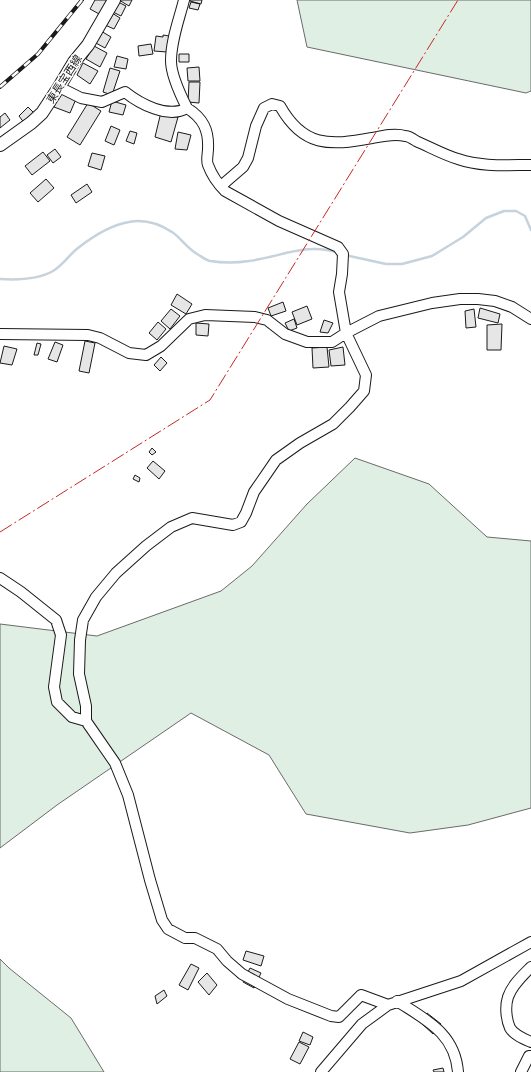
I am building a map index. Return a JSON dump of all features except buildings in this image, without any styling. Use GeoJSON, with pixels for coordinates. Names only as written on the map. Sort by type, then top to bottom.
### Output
{"type":"FeatureCollection","features":[{"type":"Feature","properties":{"kind":"main road","name":"東長宝西線"},"geometry":{"type":"LineString","coordinates":[[0,145],[31,124],[42,113],[74,62],[88,45],[114,0]]}},
{"type":"Feature","properties":{"kind":"street"},"geometry":{"type":"LineString","coordinates":[[184,0],[176,26],[171,62],[179,92],[187,108],[203,122],[208,141],[207,164],[221,186],[230,194],[279,221],[338,247],[342,251],[343,270],[339,292],[346,333],[366,375],[364,391],[332,424],[300,443],[276,460],[254,492],[241,522],[233,525],[192,518],[171,527],[146,546],[116,573],[96,597],[83,620],[80,640],[79,674],[86,706],[86,721],[116,763],[128,795],[162,920],[168,929],[185,938],[195,938],[217,949],[228,962],[242,974],[288,999],[331,1016],[339,1017],[361,995],[392,1003],[436,1026],[450,1043],[458,1064],[458,1072]]}},
{"type":"Feature","properties":{"kind":"street"},"geometry":{"type":"LineString","coordinates":[[59,87],[80,98],[102,102],[125,92],[138,102],[156,109],[180,112],[187,108]]}},
{"type":"Feature","properties":{"kind":"street"},"geometry":{"type":"LineString","coordinates":[[221,186],[242,167],[248,158],[256,126],[264,108],[272,104],[280,106],[296,129],[307,136],[328,143],[347,143],[384,136],[405,136],[457,159],[478,164],[531,165]]}},
{"type":"Feature","properties":{"kind":"street"},"geometry":{"type":"LineString","coordinates":[[0,334],[88,335],[100,338],[129,353],[146,355],[161,346],[189,319],[204,316],[255,317],[267,320],[285,334],[307,342],[332,342],[379,316],[432,303],[460,299],[495,301],[512,307],[531,319]]}},
{"type":"Feature","properties":{"kind":"street"},"geometry":{"type":"LineString","coordinates":[[0,578],[21,592],[56,620],[61,635],[54,686],[57,702],[72,717],[86,721]]}},
{"type":"Feature","properties":{"kind":"street"},"geometry":{"type":"LineString","coordinates":[[321,1072],[362,1024],[392,1003],[461,981],[531,942]]}},
{"type":"Feature","properties":{"kind":"street"},"geometry":{"type":"LineString","coordinates":[[531,967],[519,980],[508,996],[506,1013],[510,1029],[522,1038],[531,1042]]}},
{"type":"Feature","properties":{"kind":"street"},"geometry":{"type":"LineString","coordinates":[[521,1072],[529,1056],[531,1056]]}},
{"type":"Feature","properties":{"kind":"green space"},"geometry":{"type":"Polygon","coordinates":[[[297,0],[531,0],[531,91],[526,93],[307,47],[297,0]]]}},
{"type":"Feature","properties":{"kind":"green space"},"geometry":{"type":"Polygon","coordinates":[[[355,458],[429,484],[487,537],[531,541],[531,808],[468,825],[410,833],[306,814],[269,755],[191,713],[57,805],[0,848],[0,624],[97,636],[221,591],[252,566],[307,504],[355,458]]]}},
{"type":"Feature","properties":{"kind":"green space"},"geometry":{"type":"Polygon","coordinates":[[[0,959],[71,1018],[104,1072],[0,1072],[0,959]]]}},
{"type":"Feature","properties":{"kind":"waterway"},"geometry":{"type":"LineString","coordinates":[[345,255],[386,264],[402,264],[432,256],[463,237],[486,218],[504,211],[516,211],[525,216],[531,230]]}},
{"type":"Feature","properties":{"kind":"waterway"},"geometry":{"type":"LineString","coordinates":[[0,279],[27,278],[47,274],[57,269],[78,248],[96,236],[115,226],[135,221],[151,222],[167,229],[175,234],[193,251],[210,261],[244,262],[294,251],[316,249],[339,253]]}},
{"type":"Feature","properties":{"kind":"railway"},"geometry":{"type":"LineString","coordinates":[[0,87],[38,54],[82,0]]}},
{"type":"Feature","properties":{"kind":"power"},"geometry":{"type":"LineString","coordinates":[[0,532],[210,400],[458,0]]}}]}
